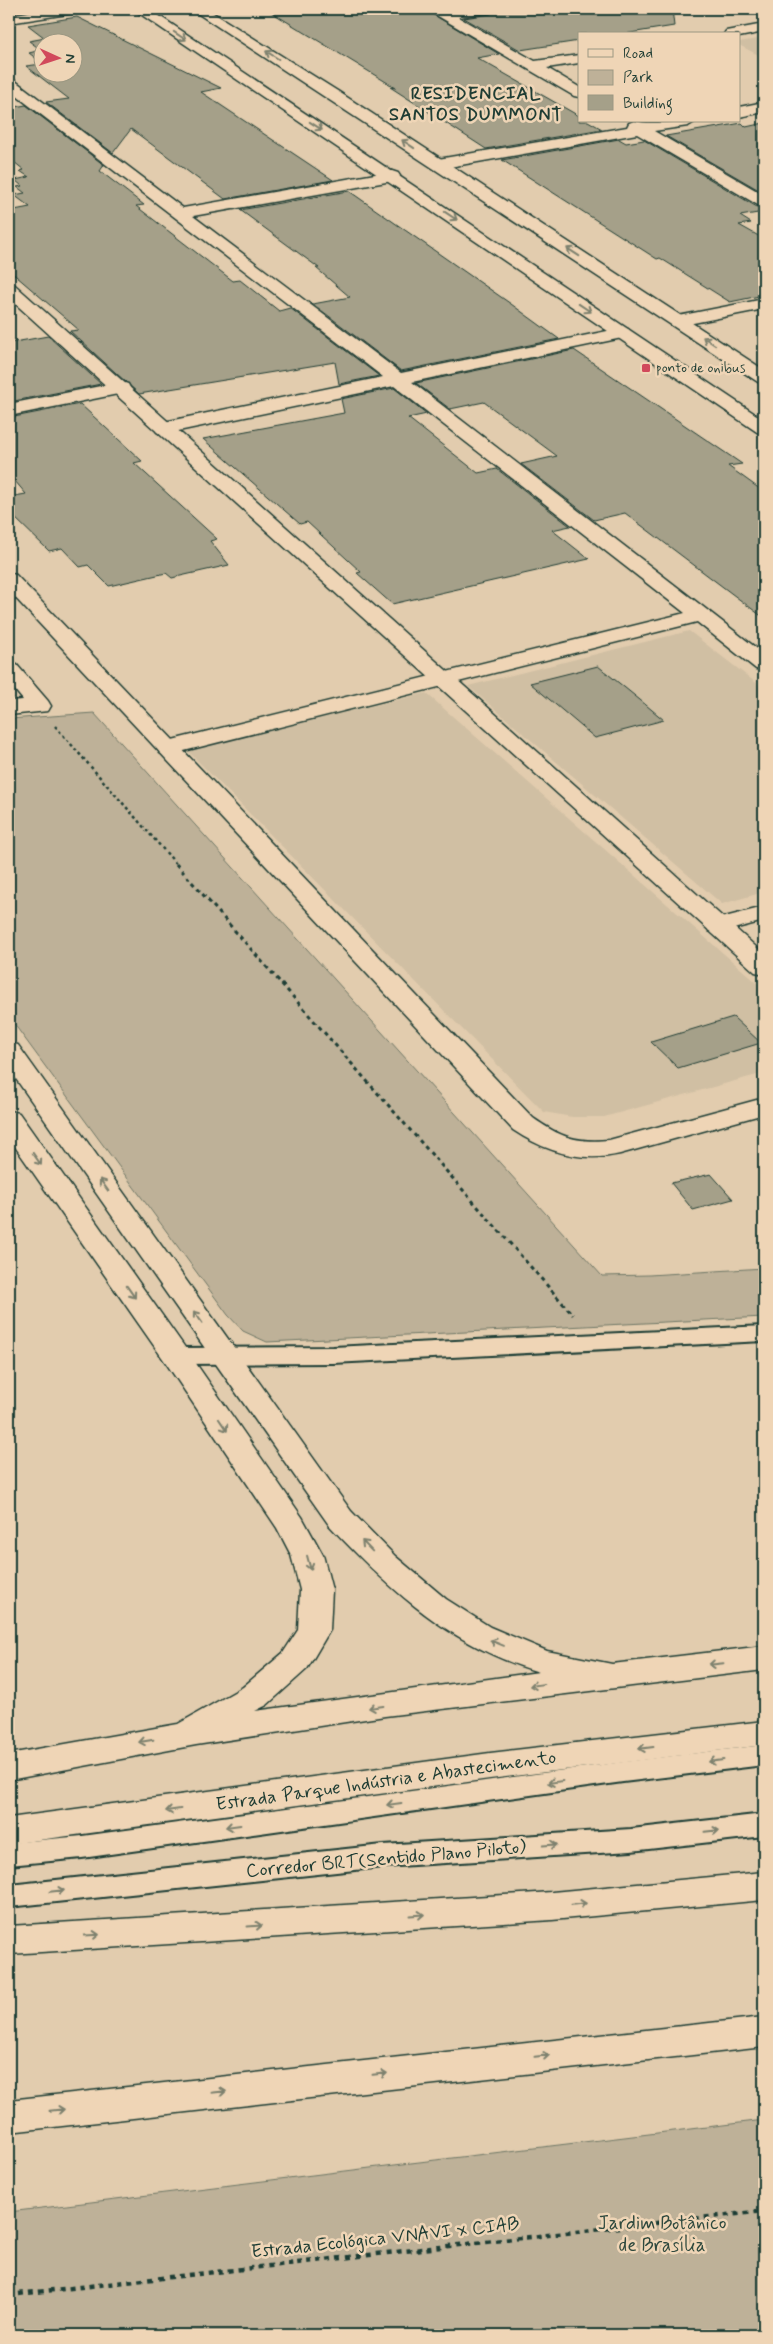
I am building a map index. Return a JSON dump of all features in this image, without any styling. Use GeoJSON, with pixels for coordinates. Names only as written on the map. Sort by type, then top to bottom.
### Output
{"type":"FeatureCollection","features":[{"type":"Feature","properties":{"kind":"main road"},"geometry":{"type":"LineString","coordinates":[[9,19],[74,9]]}},
{"type":"Feature","properties":{"kind":"main road"},"geometry":{"type":"LineString","coordinates":[[140,9],[392,176],[764,428]]}},
{"type":"Feature","properties":{"kind":"main road"},"geometry":{"type":"LineString","coordinates":[[198,9],[334,95],[764,378]]}},
{"type":"Feature","properties":{"kind":"main road"},"geometry":{"type":"LineString","coordinates":[[439,12],[486,9]]}},
{"type":"Feature","properties":{"kind":"main road"},"geometry":{"type":"LineString","coordinates":[[439,12],[578,92]]}},
{"type":"Feature","properties":{"kind":"main road"},"geometry":{"type":"LineString","coordinates":[[740,32],[764,28]]}},
{"type":"Feature","properties":{"kind":"main road"},"geometry":{"type":"LineString","coordinates":[[533,66],[578,59]]}},
{"type":"Feature","properties":{"kind":"main road"},"geometry":{"type":"LineString","coordinates":[[9,83],[764,664]]}},
{"type":"Feature","properties":{"kind":"main road"},"geometry":{"type":"LineString","coordinates":[[309,95],[334,95]]}},
{"type":"Feature","properties":{"kind":"main road"},"geometry":{"type":"LineString","coordinates":[[275,100],[293,96]]}},
{"type":"Feature","properties":{"kind":"main road"},"geometry":{"type":"LineString","coordinates":[[740,112],[764,108]]}},
{"type":"Feature","properties":{"kind":"main road"},"geometry":{"type":"LineString","coordinates":[[629,122],[764,202]]}},
{"type":"Feature","properties":{"kind":"main road"},"geometry":{"type":"LineString","coordinates":[[438,164],[683,122]]}},
{"type":"Feature","properties":{"kind":"main road"},"geometry":{"type":"LineString","coordinates":[[180,213],[392,176]]}},
{"type":"Feature","properties":{"kind":"main road"},"geometry":{"type":"LineString","coordinates":[[9,289],[764,967]]}},
{"type":"Feature","properties":{"kind":"main road"},"geometry":{"type":"LineString","coordinates":[[678,321],[764,304]]}},
{"type":"Feature","properties":{"kind":"main road"},"geometry":{"type":"LineString","coordinates":[[164,428],[622,333]]}},
{"type":"Feature","properties":{"kind":"main road"},"geometry":{"type":"LineString","coordinates":[[9,410],[121,388]]}},
{"type":"Feature","properties":{"kind":"main road"},"geometry":{"type":"LineString","coordinates":[[9,579],[523,1124],[545,1140],[567,1149],[585,1151],[610,1148],[764,1106]]}},
{"type":"Feature","properties":{"kind":"main road"},"geometry":{"type":"LineString","coordinates":[[168,748],[701,615]]}},
{"type":"Feature","properties":{"kind":"main road"},"geometry":{"type":"LineString","coordinates":[[9,670],[40,706]]}},
{"type":"Feature","properties":{"kind":"main road"},"geometry":{"type":"LineString","coordinates":[[9,708],[40,706]]}},
{"type":"Feature","properties":{"kind":"main road"},"geometry":{"type":"LineString","coordinates":[[718,926],[764,914]]}},
{"type":"Feature","properties":{"kind":"main road"},"geometry":{"type":"LineString","coordinates":[[9,1051],[340,1518],[384,1564],[434,1607],[478,1635],[541,1661],[610,1675]]}},
{"type":"Feature","properties":{"kind":"main road"},"geometry":{"type":"LineString","coordinates":[[9,1119],[176,1356],[291,1525],[307,1555],[316,1590],[314,1630],[295,1661],[255,1696],[189,1734]]}},
{"type":"Feature","properties":{"kind":"main road"},"geometry":{"type":"LineString","coordinates":[[9,1767],[189,1734],[610,1675],[764,1658]]}},
{"type":"Feature","properties":{"kind":"main road","name":"Estrada Parque Indústria e Abastecimento"},"geometry":{"type":"LineString","coordinates":[[9,1831],[490,1766],[764,1733]]}},
{"type":"Feature","properties":{"kind":"main road"},"geometry":{"type":"LineString","coordinates":[[9,1940],[552,1906],[764,1886]]}},
{"type":"Feature","properties":{"kind":"main road"},"geometry":{"type":"LineString","coordinates":[[9,2116],[764,2032]]}},
{"type":"Feature","properties":{"kind":"lane"},"geometry":{"type":"LineString","coordinates":[[176,1356],[333,1355],[764,1333]]}},
{"type":"Feature","properties":{"kind":"lane"},"geometry":{"type":"LineString","coordinates":[[9,1854],[82,1847],[623,1772],[764,1755]]}},
{"type":"Feature","properties":{"kind":"lane","name":"Corredor BRT(Sentido Plano Piloto)"},"geometry":{"type":"LineString","coordinates":[[9,1896],[383,1856],[631,1840],[764,1825]]}},
{"type":"Feature","properties":{"kind":"path"},"geometry":{"type":"LineString","coordinates":[[40,706],[53,724],[596,1342]]}},
{"type":"Feature","properties":{"kind":"path","name":"Estrada Ecológica VNAVI x CIAB"},"geometry":{"type":"LineString","coordinates":[[9,2295],[764,2211]]}},
{"type":"Feature","properties":{"kind":"shaded area"},"geometry":{"type":"Polygon","coordinates":[[[764,38],[764,58],[740,46],[740,42],[764,38]]]}},
{"type":"Feature","properties":{"kind":"shaded area"},"geometry":{"type":"Polygon","coordinates":[[[689,631],[764,689],[764,892],[722,904],[468,686],[689,631]]]}},
{"type":"Feature","properties":{"kind":"shaded area"},"geometry":{"type":"Polygon","coordinates":[[[426,693],[764,989],[764,1073],[604,1117],[572,1117],[544,1112],[187,750],[426,693]]]}},
{"type":"Feature","properties":{"kind":"green space"},"geometry":{"type":"Polygon","coordinates":[[[94,713],[602,1276],[764,1268],[764,1317],[267,1342],[243,1331],[228,1315],[9,1017],[9,719],[94,713]]]}},
{"type":"Feature","properties":{"kind":"green space","name":"Jardim Botânico de Brasília"},"geometry":{"type":"Polygon","coordinates":[[[764,2120],[764,2335],[9,2335],[9,2212],[764,2120]]]}},
{"type":"Feature","properties":{"kind":"building"},"geometry":{"type":"Polygon","coordinates":[[[266,9],[424,9],[499,54],[477,58],[578,115],[578,122],[590,122],[602,129],[486,149],[390,87],[396,88],[266,9]]]}},
{"type":"Feature","properties":{"kind":"building"},"geometry":{"type":"Polygon","coordinates":[[[495,9],[672,9],[674,26],[636,32],[578,32],[578,41],[520,50],[464,18],[491,14],[495,9]]]}},
{"type":"Feature","properties":{"kind":"building"},"geometry":{"type":"Polygon","coordinates":[[[77,17],[221,88],[201,92],[333,180],[225,199],[131,129],[113,153],[46,102],[69,99],[47,82],[82,82],[82,32],[37,32],[28,25],[77,17]]]}},
{"type":"Feature","properties":{"kind":"building"},"geometry":{"type":"Polygon","coordinates":[[[32,65],[32,71],[26,66],[32,65]]]}},
{"type":"Feature","properties":{"kind":"building"},"geometry":{"type":"Polygon","coordinates":[[[26,105],[104,165],[100,171],[144,205],[136,206],[233,281],[240,280],[279,311],[290,308],[379,376],[339,384],[335,362],[139,394],[70,331],[79,330],[9,270],[9,211],[30,207],[14,195],[25,193],[17,187],[22,186],[15,180],[29,177],[20,171],[24,170],[9,158],[9,108],[26,105]]]}},
{"type":"Feature","properties":{"kind":"building"},"geometry":{"type":"Polygon","coordinates":[[[742,123],[746,127],[764,123],[764,193],[666,136],[742,123]]]}},
{"type":"Feature","properties":{"kind":"building"},"geometry":{"type":"Polygon","coordinates":[[[619,139],[626,143],[644,140],[757,207],[764,209],[764,212],[740,216],[751,223],[739,225],[764,239],[764,295],[730,302],[660,258],[657,259],[502,160],[619,139]]]}},
{"type":"Feature","properties":{"kind":"building"},"geometry":{"type":"Polygon","coordinates":[[[349,191],[559,339],[401,371],[313,304],[350,297],[316,268],[319,268],[240,210],[349,191]]]}},
{"type":"Feature","properties":{"kind":"building"},"geometry":{"type":"Polygon","coordinates":[[[48,336],[101,384],[9,402],[9,343],[48,336]]]}},
{"type":"Feature","properties":{"kind":"building"},"geometry":{"type":"Polygon","coordinates":[[[574,350],[742,464],[728,466],[764,492],[764,618],[625,513],[594,520],[521,464],[557,456],[484,402],[450,409],[416,383],[574,350]]]}},
{"type":"Feature","properties":{"kind":"building"},"geometry":{"type":"Polygon","coordinates":[[[394,388],[427,414],[408,418],[478,473],[497,469],[570,526],[552,530],[589,559],[392,604],[357,573],[361,572],[307,522],[300,524],[203,439],[344,413],[341,399],[394,388]]]}},
{"type":"Feature","properties":{"kind":"building"},"geometry":{"type":"Polygon","coordinates":[[[80,404],[142,461],[134,463],[217,539],[210,541],[229,565],[172,578],[166,573],[109,586],[88,565],[80,567],[62,548],[49,551],[9,512],[9,497],[26,494],[9,474],[9,418],[80,404]]]}},
{"type":"Feature","properties":{"kind":"building"},"geometry":{"type":"Polygon","coordinates":[[[598,666],[664,720],[595,738],[530,683],[598,666]]]}},
{"type":"Feature","properties":{"kind":"building"},"geometry":{"type":"Polygon","coordinates":[[[733,1017],[761,1043],[678,1068],[651,1042],[733,1017]]]}},
{"type":"Feature","properties":{"kind":"building"},"geometry":{"type":"Polygon","coordinates":[[[711,1174],[733,1199],[693,1210],[671,1183],[711,1174]]]}},
{"type":"Feature","properties":{"kind":"place","name":"ponto de onibus"},"geometry":{"type":"Point","coordinates":[646,368]}},
{"type":"Feature","properties":{"kind":"district","name":"RESIDENCIAL SANTOS DUMMONT"},"geometry":{"type":"Point","coordinates":[476,104]}}]}
